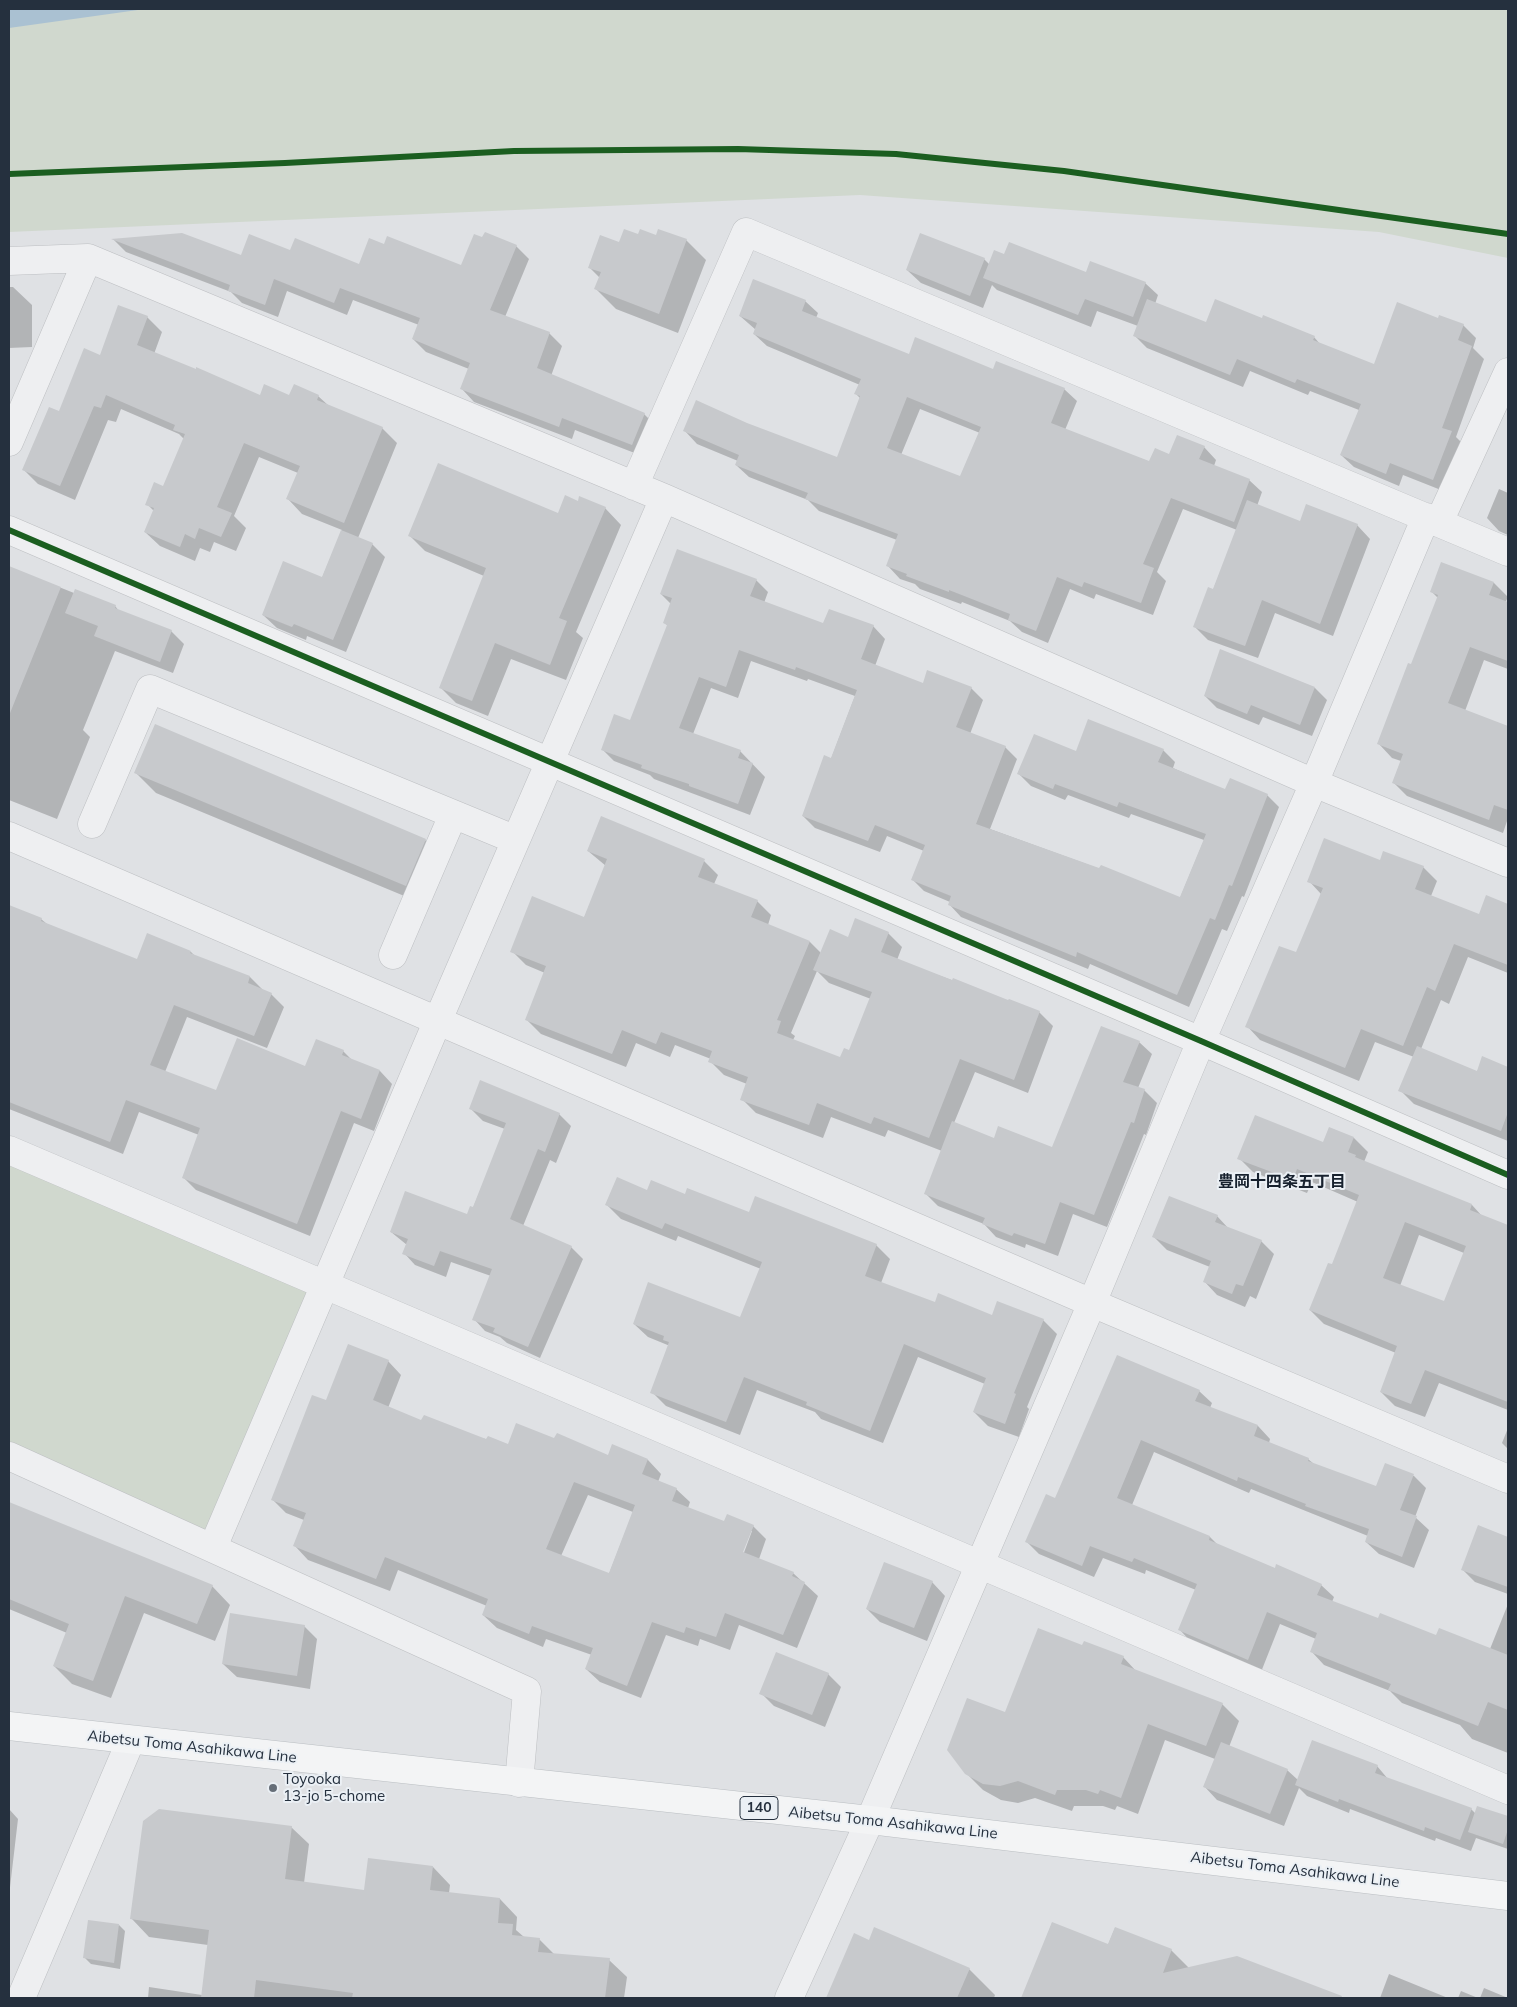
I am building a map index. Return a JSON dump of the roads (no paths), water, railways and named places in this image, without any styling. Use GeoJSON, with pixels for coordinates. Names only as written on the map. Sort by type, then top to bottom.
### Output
{"type":"FeatureCollection","features":[{"type":"Feature","properties":{"kind":"main road","name":"Aibetsu Toma Asahikawa Line"},"geometry":{"type":"LineString","coordinates":[[9,1726],[870,1820],[1508,1896]]}},
{"type":"Feature","properties":{"kind":"street"},"geometry":{"type":"LineString","coordinates":[[634,486],[746,232],[1508,552]]}},
{"type":"Feature","properties":{"kind":"street"},"geometry":{"type":"LineString","coordinates":[[9,261],[88,258],[664,498],[1314,783],[1508,863]]}},
{"type":"Feature","properties":{"kind":"street"},"geometry":{"type":"LineString","coordinates":[[9,442],[88,258]]}},
{"type":"Feature","properties":{"kind":"street"},"geometry":{"type":"LineString","coordinates":[[789,1998],[870,1820],[1092,1302],[1200,1041],[1314,783],[1433,519],[1508,372]]}},
{"type":"Feature","properties":{"kind":"street"},"geometry":{"type":"LineString","coordinates":[[213,1547],[664,498]]}},
{"type":"Feature","properties":{"kind":"street"},"geometry":{"type":"LineString","coordinates":[[9,530],[1508,1175]]}},
{"type":"Feature","properties":{"kind":"street"},"geometry":{"type":"LineString","coordinates":[[92,824],[150,689],[516,840]]}},
{"type":"Feature","properties":{"kind":"street"},"geometry":{"type":"LineString","coordinates":[[393,955],[452,815]]}},
{"type":"Feature","properties":{"kind":"street"},"geometry":{"type":"LineString","coordinates":[[9,836],[1508,1479]]}},
{"type":"Feature","properties":{"kind":"street"},"geometry":{"type":"LineString","coordinates":[[9,1150],[1508,1790]]}},
{"type":"Feature","properties":{"kind":"street"},"geometry":{"type":"LineString","coordinates":[[9,1456],[527,1691],[519,1783]]}},
{"type":"Feature","properties":{"kind":"street"},"geometry":{"type":"LineString","coordinates":[[21,1998],[131,1740]]}},
{"type":"Feature","properties":{"kind":"water"},"geometry":{"type":"Polygon","coordinates":[[[9,9],[145,9],[9,28],[9,9]]]}},
{"type":"Feature","properties":{"kind":"place","name":"Toyooka 13-jo 5-chome"},"geometry":{"type":"Point","coordinates":[273,1788]}},
{"type":"Feature","properties":{"kind":"district","name":"豊岡十四条五丁目"},"geometry":{"type":"Point","coordinates":[1282,1182]}}]}
